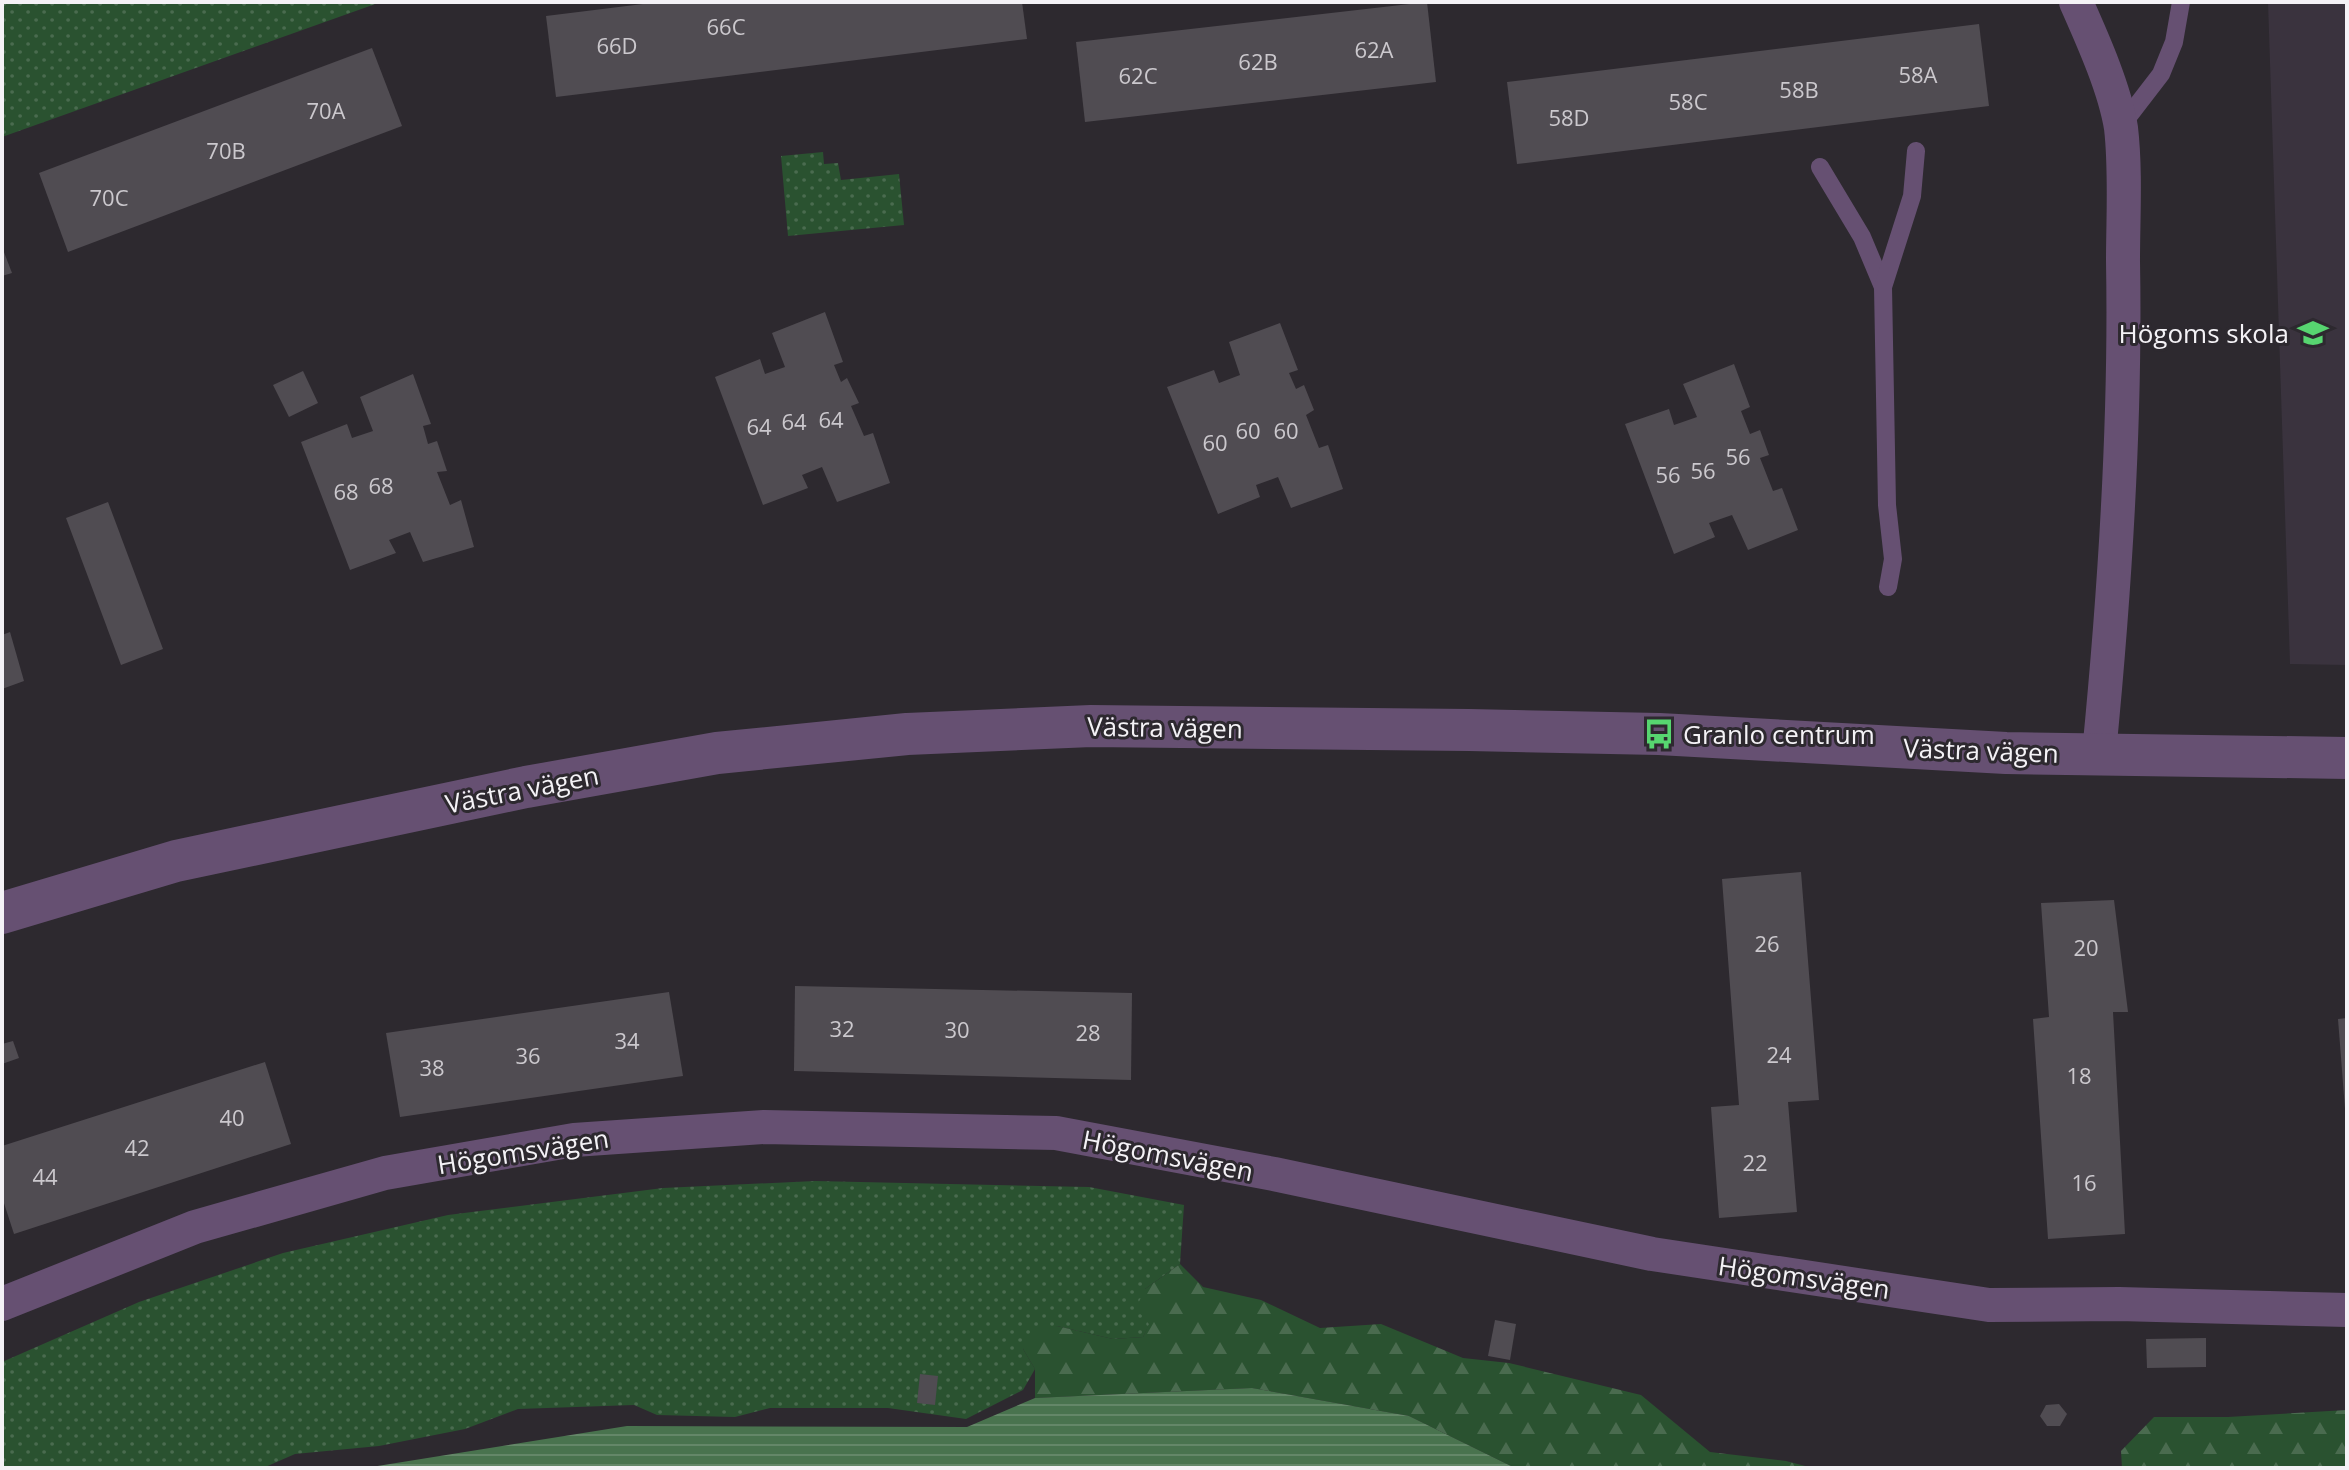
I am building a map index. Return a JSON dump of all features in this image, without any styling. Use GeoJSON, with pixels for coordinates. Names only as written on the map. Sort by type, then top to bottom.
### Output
{"type":"FeatureCollection","features":[{"type":"Feature","properties":{"kind":"street"},"geometry":{"type":"LineString","coordinates":[[2076,2],[2097,51],[2121,126],[2124,310],[2120,434],[2099,753]]}},
{"type":"Feature","properties":{"kind":"street","name":"Västra vägen"},"geometry":{"type":"LineString","coordinates":[[2,913],[176,861],[526,787],[717,753],[907,734],[1091,726],[1469,730],[1659,734],[2006,753],[2347,758]]}},
{"type":"Feature","properties":{"kind":"street","name":"Högomsvägen"},"geometry":{"type":"LineString","coordinates":[[2,1304],[195,1227],[385,1173],[574,1140],[764,1127],[1056,1133],[1274,1174],[1652,1254],[1989,1305],[2119,1304],[2347,1310]]}},
{"type":"Feature","properties":{"kind":"lane"},"geometry":{"type":"LineString","coordinates":[[2121,126],[2161,74],[2174,42],[2181,2]]}},
{"type":"Feature","properties":{"kind":"lane"},"geometry":{"type":"LineString","coordinates":[[1888,587],[1893,559],[1887,505],[1883,287],[1912,196],[1916,151]]}},
{"type":"Feature","properties":{"kind":"lane"},"geometry":{"type":"LineString","coordinates":[[1820,167],[1862,237],[1883,287]]}},
{"type":"Feature","properties":{"kind":"shaded area","name":"Högoms skola"},"geometry":{"type":"Polygon","coordinates":[[[2268,2],[2347,2],[2347,665],[2290,664],[2268,2]]]}},
{"type":"Feature","properties":{"kind":"shaded area"},"geometry":{"type":"Polygon","coordinates":[[[1252,1388],[1409,1416],[1515,1468],[365,1468],[627,1426],[967,1427],[1035,1398],[1252,1388]]]}},
{"type":"Feature","properties":{"kind":"green space"},"geometry":{"type":"Polygon","coordinates":[[[2,2],[381,2],[2,137],[2,2]]]}},
{"type":"Feature","properties":{"kind":"green space"},"geometry":{"type":"Polygon","coordinates":[[[823,152],[824,164],[838,163],[841,180],[899,174],[904,225],[788,236],[781,156],[823,152]]]}},
{"type":"Feature","properties":{"kind":"green space"},"geometry":{"type":"Polygon","coordinates":[[[815,1181],[1089,1187],[1184,1205],[1180,1264],[1145,1289],[1149,1325],[1143,1337],[1113,1339],[1057,1326],[1023,1349],[1035,1369],[1023,1390],[966,1419],[888,1408],[770,1408],[735,1417],[657,1415],[634,1405],[518,1409],[465,1429],[379,1446],[295,1454],[263,1468],[2,1468],[2,1362],[139,1302],[283,1253],[448,1215],[663,1188],[815,1181]]]}},
{"type":"Feature","properties":{"kind":"green space"},"geometry":{"type":"Polygon","coordinates":[[[1180,1264],[1203,1287],[1261,1300],[1320,1328],[1381,1324],[1463,1358],[1509,1363],[1641,1395],[1710,1452],[1786,1461],[1813,1468],[1515,1468],[1409,1416],[1252,1388],[1035,1398],[1035,1369],[1023,1349],[1031,1331],[1057,1326],[1113,1339],[1143,1337],[1149,1324],[1136,1308],[1145,1289],[1180,1264]]]}},
{"type":"Feature","properties":{"kind":"green space"},"geometry":{"type":"Polygon","coordinates":[[[2347,1410],[2347,1468],[2122,1468],[2121,1451],[2154,1417],[2228,1417],[2347,1410]]]}},
{"type":"Feature","properties":{"kind":"building"},"geometry":{"type":"Polygon","coordinates":[[[659,2],[1022,2],[1027,39],[556,97],[546,16],[659,2]]]}},
{"type":"Feature","properties":{"kind":"building"},"geometry":{"type":"Polygon","coordinates":[[[1427,2],[1436,82],[1085,122],[1076,42],[1427,2]]]}},
{"type":"Feature","properties":{"kind":"building"},"geometry":{"type":"Polygon","coordinates":[[[1979,24],[1989,106],[1517,164],[1507,82],[1979,24]]]}},
{"type":"Feature","properties":{"kind":"building"},"geometry":{"type":"Polygon","coordinates":[[[372,48],[402,126],[68,252],[39,173],[372,48]]]}},
{"type":"Feature","properties":{"kind":"building"},"geometry":{"type":"Polygon","coordinates":[[[2,247],[12,273],[2,276],[2,247]]]}},
{"type":"Feature","properties":{"kind":"building"},"geometry":{"type":"Polygon","coordinates":[[[825,312],[843,362],[834,365],[841,382],[847,378],[859,403],[851,406],[864,436],[873,433],[890,483],[837,502],[822,467],[802,475],[808,488],[763,505],[715,377],[760,359],[765,374],[785,367],[772,333],[825,312]]]}},
{"type":"Feature","properties":{"kind":"building"},"geometry":{"type":"Polygon","coordinates":[[[1280,323],[1298,370],[1289,373],[1296,389],[1304,385],[1314,410],[1306,415],[1319,448],[1328,445],[1343,489],[1291,508],[1278,477],[1256,485],[1260,497],[1218,514],[1167,387],[1214,370],[1219,383],[1240,375],[1229,342],[1280,323]]]}},
{"type":"Feature","properties":{"kind":"building"},"geometry":{"type":"Polygon","coordinates":[[[1734,364],[1750,407],[1741,411],[1750,434],[1760,430],[1769,455],[1760,458],[1773,491],[1782,488],[1798,530],[1748,550],[1732,515],[1709,523],[1715,537],[1674,554],[1625,424],[1669,409],[1674,425],[1697,417],[1683,384],[1734,364]]]}},
{"type":"Feature","properties":{"kind":"building"},"geometry":{"type":"Polygon","coordinates":[[[303,371],[318,403],[289,417],[273,385],[303,371]]]}},
{"type":"Feature","properties":{"kind":"building"},"geometry":{"type":"Polygon","coordinates":[[[413,374],[431,424],[423,426],[428,444],[437,441],[447,471],[437,472],[450,505],[461,500],[474,547],[423,562],[410,532],[389,540],[396,553],[350,570],[301,442],[347,424],[352,438],[373,431],[360,397],[413,374]]]}},
{"type":"Feature","properties":{"kind":"building"},"geometry":{"type":"Polygon","coordinates":[[[108,502],[163,649],[121,665],[66,518],[108,502]]]}},
{"type":"Feature","properties":{"kind":"building"},"geometry":{"type":"Polygon","coordinates":[[[10,632],[24,681],[2,689],[2,635],[10,632]]]}},
{"type":"Feature","properties":{"kind":"building"},"geometry":{"type":"Polygon","coordinates":[[[1801,872],[1819,1100],[1788,1102],[1797,1212],[1719,1218],[1711,1107],[1739,1105],[1722,879],[1801,872]]]}},
{"type":"Feature","properties":{"kind":"building"},"geometry":{"type":"Polygon","coordinates":[[[2114,900],[2128,1012],[2113,1012],[2125,1234],[2048,1239],[2033,1019],[2049,1017],[2041,903],[2114,900]]]}},
{"type":"Feature","properties":{"kind":"building"},"geometry":{"type":"Polygon","coordinates":[[[795,986],[1132,993],[1131,1080],[794,1071],[795,986]]]}},
{"type":"Feature","properties":{"kind":"building"},"geometry":{"type":"Polygon","coordinates":[[[669,992],[683,1076],[400,1117],[386,1033],[669,992]]]}},
{"type":"Feature","properties":{"kind":"building"},"geometry":{"type":"Polygon","coordinates":[[[2347,1018],[2347,1109],[2345,1109],[2338,1019],[2347,1018]]]}},
{"type":"Feature","properties":{"kind":"building"},"geometry":{"type":"Polygon","coordinates":[[[13,1041],[19,1058],[2,1064],[2,1044],[13,1041]]]}},
{"type":"Feature","properties":{"kind":"building"},"geometry":{"type":"Polygon","coordinates":[[[265,1062],[291,1144],[14,1234],[2,1197],[2,1146],[265,1062]]]}},
{"type":"Feature","properties":{"kind":"building"},"geometry":{"type":"Polygon","coordinates":[[[1495,1320],[1516,1324],[1510,1360],[1488,1356],[1495,1320]]]}},
{"type":"Feature","properties":{"kind":"building"},"geometry":{"type":"Polygon","coordinates":[[[2206,1338],[2206,1367],[2147,1368],[2146,1339],[2206,1338]]]}},
{"type":"Feature","properties":{"kind":"building"},"geometry":{"type":"Polygon","coordinates":[[[920,1374],[938,1376],[935,1405],[917,1403],[920,1374]]]}},
{"type":"Feature","properties":{"kind":"building"},"geometry":{"type":"Polygon","coordinates":[[[2059,1404],[2067,1414],[2060,1426],[2047,1426],[2040,1416],[2046,1405],[2059,1404]]]}},
{"type":"Feature","properties":{"kind":"place","name":"Högoms skola"},"geometry":{"type":"Point","coordinates":[2313,333]}},
{"type":"Feature","properties":{"kind":"place","name":"Granlo centrum"},"geometry":{"type":"Point","coordinates":[1659,734]}}]}
